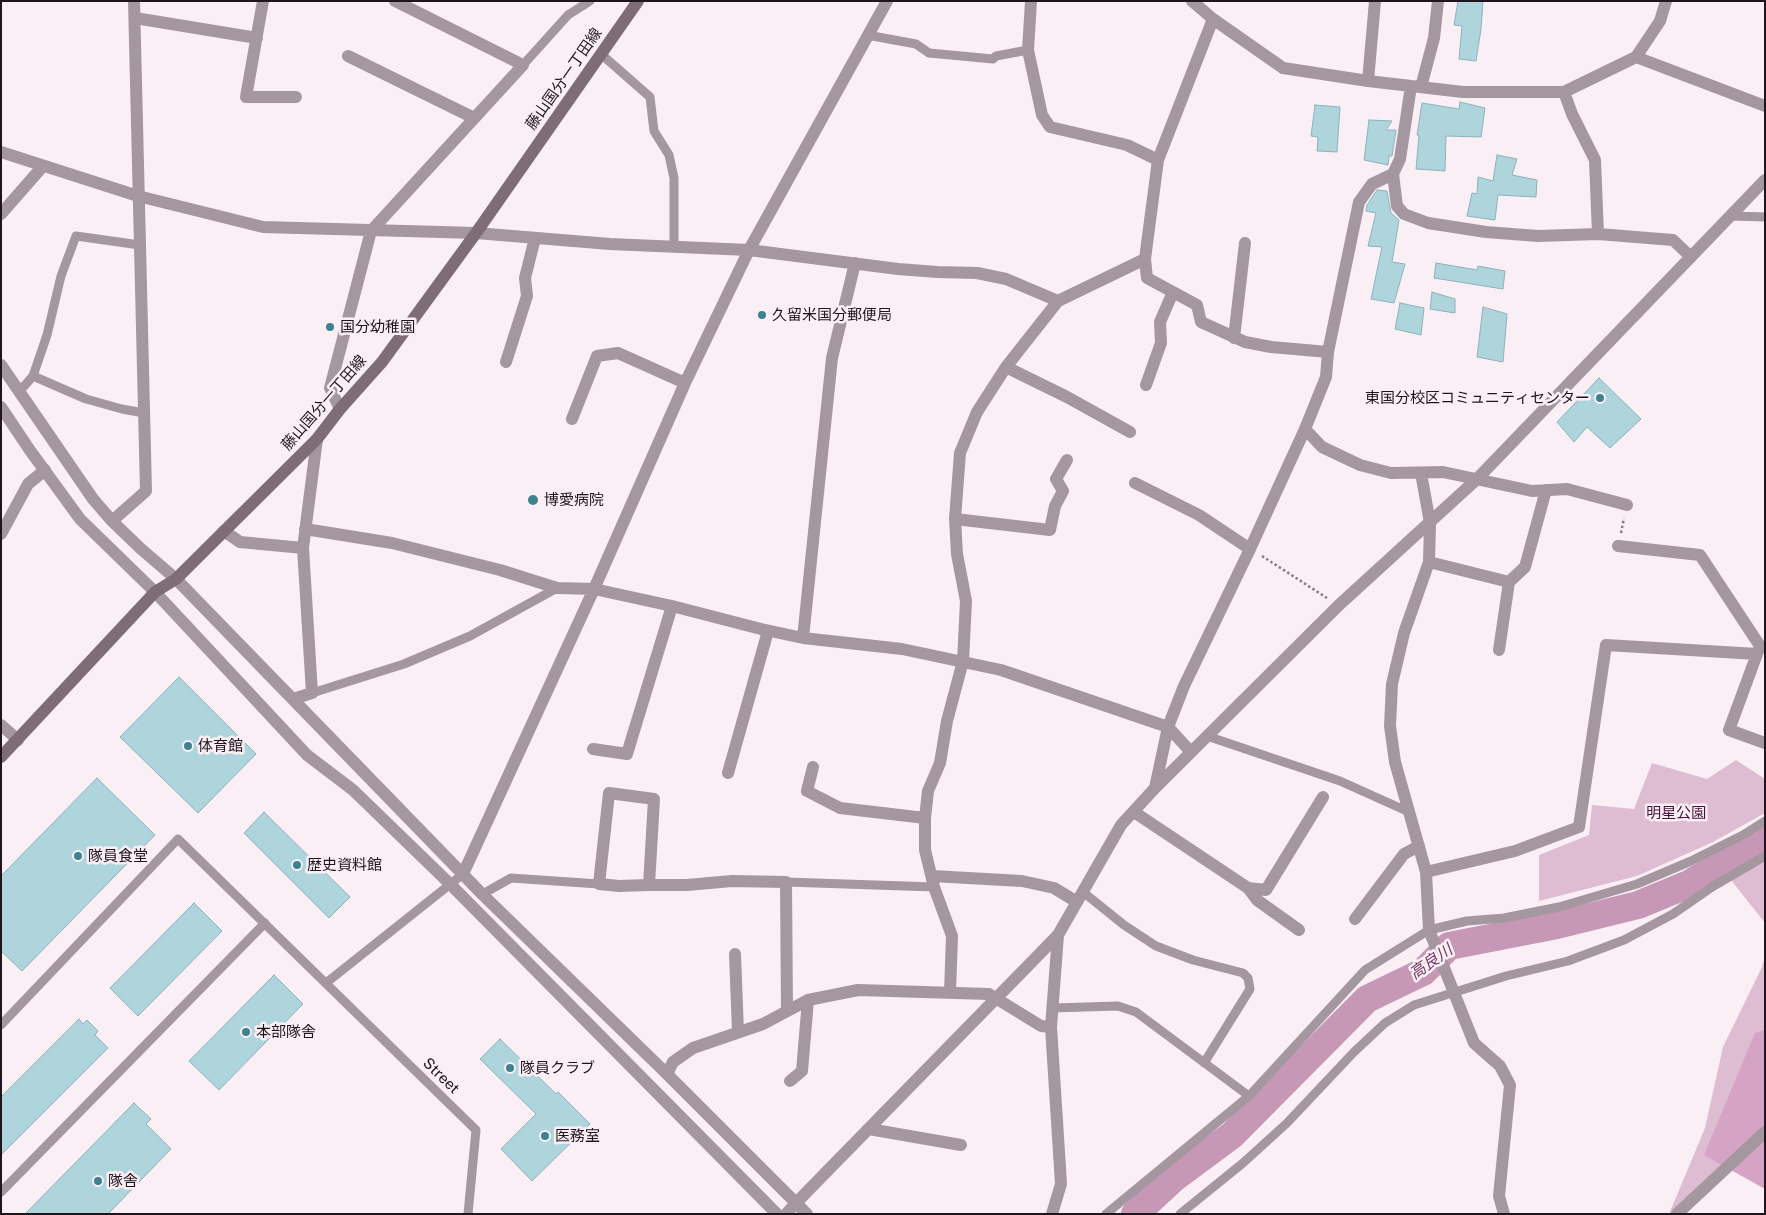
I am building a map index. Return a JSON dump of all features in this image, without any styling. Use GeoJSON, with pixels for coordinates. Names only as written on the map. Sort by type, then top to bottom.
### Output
{"type":"FeatureCollection","features":[{"type":"Feature","properties":{"kind":"main road","name":"藤山国分一丁田線"},"geometry":{"type":"LineString","coordinates":[[1,757],[155,592],[176,579],[317,439],[340,409],[382,362],[476,233],[638,1]]}},
{"type":"Feature","properties":{"kind":"street"},"geometry":{"type":"LineString","coordinates":[[112,522],[146,491],[134,1]]}},
{"type":"Feature","properties":{"kind":"street"},"geometry":{"type":"LineString","coordinates":[[263,1],[246,96],[296,96]]}},
{"type":"Feature","properties":{"kind":"street"},"geometry":{"type":"LineString","coordinates":[[340,409],[330,388],[371,230],[523,65],[395,1]]}},
{"type":"Feature","properties":{"kind":"street"},"geometry":{"type":"LineString","coordinates":[[463,874],[594,589],[685,383],[749,250],[887,1]]}},
{"type":"Feature","properties":{"kind":"street"},"geometry":{"type":"LineString","coordinates":[[1031,1],[1028,50],[1042,115],[1050,127],[1127,145],[1158,160]]}},
{"type":"Feature","properties":{"kind":"street"},"geometry":{"type":"LineString","coordinates":[[1192,1],[1213,19],[1283,68],[1368,81],[1463,92],[1564,92],[1636,57],[1660,21],[1666,1]]}},
{"type":"Feature","properties":{"kind":"street"},"geometry":{"type":"LineString","coordinates":[[1368,81],[1375,1]]}},
{"type":"Feature","properties":{"kind":"street"},"geometry":{"type":"LineString","coordinates":[[1438,1],[1434,38],[1416,87],[1400,159],[1393,174],[1397,206],[1404,214],[1428,223],[1486,232],[1538,236],[1598,234],[1673,240],[1691,257]]}},
{"type":"Feature","properties":{"kind":"street"},"geometry":{"type":"LineString","coordinates":[[135,18],[257,38]]}},
{"type":"Feature","properties":{"kind":"street"},"geometry":{"type":"LineString","coordinates":[[1213,19],[1158,160],[1145,259],[1147,278],[1197,305],[1201,322],[1234,338],[1271,347],[1328,352]]}},
{"type":"Feature","properties":{"kind":"street"},"geometry":{"type":"LineString","coordinates":[[348,56],[474,118]]}},
{"type":"Feature","properties":{"kind":"street"},"geometry":{"type":"LineString","coordinates":[[1636,57],[1765,106]]}},
{"type":"Feature","properties":{"kind":"street"},"geometry":{"type":"LineString","coordinates":[[1564,92],[1572,114],[1595,160],[1598,234]]}},
{"type":"Feature","properties":{"kind":"street"},"geometry":{"type":"LineString","coordinates":[[1,152],[138,196],[263,227],[476,233],[610,244],[749,250],[936,272],[977,273],[1006,280],[1058,301]]}},
{"type":"Feature","properties":{"kind":"street"},"geometry":{"type":"LineString","coordinates":[[1,214],[43,166]]}},
{"type":"Feature","properties":{"kind":"street"},"geometry":{"type":"LineString","coordinates":[[1155,788],[1168,727],[1184,686],[1250,549],[1305,429],[1326,377],[1328,352],[1359,202],[1372,184],[1393,174]]}},
{"type":"Feature","properties":{"kind":"street"},"geometry":{"type":"LineString","coordinates":[[786,1214],[1058,935],[1122,825],[1155,788],[1339,605],[1477,479],[1765,180]]}},
{"type":"Feature","properties":{"kind":"street"},"geometry":{"type":"LineString","coordinates":[[506,362],[527,296],[525,278],[535,238]]}},
{"type":"Feature","properties":{"kind":"street"},"geometry":{"type":"LineString","coordinates":[[1234,338],[1245,243]]}},
{"type":"Feature","properties":{"kind":"street"},"geometry":{"type":"LineString","coordinates":[[950,992],[952,936],[933,882],[925,850],[925,818],[928,791],[940,763],[947,721],[963,661],[966,601],[957,554],[955,519],[960,453],[977,412],[1006,367],[1058,301],[1145,259]]}},
{"type":"Feature","properties":{"kind":"street"},"geometry":{"type":"LineString","coordinates":[[803,638],[832,358],[855,263]]}},
{"type":"Feature","properties":{"kind":"street"},"geometry":{"type":"LineString","coordinates":[[1146,385],[1161,343],[1160,322],[1173,292]]}},
{"type":"Feature","properties":{"kind":"street"},"geometry":{"type":"LineString","coordinates":[[572,419],[597,356],[618,353],[685,383]]}},
{"type":"Feature","properties":{"kind":"street"},"geometry":{"type":"LineString","coordinates":[[1,365],[88,491],[112,522],[176,579],[483,895],[667,1074],[806,1214]]}},
{"type":"Feature","properties":{"kind":"street"},"geometry":{"type":"LineString","coordinates":[[1006,367],[1067,396],[1130,432]]}},
{"type":"Feature","properties":{"kind":"street"},"geometry":{"type":"LineString","coordinates":[[1,407],[80,519],[155,592],[308,756],[353,790],[450,884],[776,1214]]}},
{"type":"Feature","properties":{"kind":"street"},"geometry":{"type":"LineString","coordinates":[[1305,429],[1322,447],[1360,465],[1391,473],[1444,472],[1532,491],[1567,489],[1627,505]]}},
{"type":"Feature","properties":{"kind":"street"},"geometry":{"type":"LineString","coordinates":[[293,699],[312,694],[303,548],[317,439]]}},
{"type":"Feature","properties":{"kind":"street"},"geometry":{"type":"LineString","coordinates":[[955,519],[1050,530],[1056,506],[1063,491],[1056,479],[1067,460]]}},
{"type":"Feature","properties":{"kind":"street"},"geometry":{"type":"LineString","coordinates":[[1,534],[28,484],[44,470]]}},
{"type":"Feature","properties":{"kind":"street"},"geometry":{"type":"LineString","coordinates":[[1422,473],[1430,523],[1429,562],[1404,633],[1392,684],[1390,726],[1395,762],[1426,872],[1429,930],[1474,1043],[1500,1066],[1510,1085],[1499,1196],[1504,1214]]}},
{"type":"Feature","properties":{"kind":"street"},"geometry":{"type":"LineString","coordinates":[[1135,483],[1199,515],[1250,549]]}},
{"type":"Feature","properties":{"kind":"street"},"geometry":{"type":"LineString","coordinates":[[1499,650],[1509,582],[1525,567],[1546,490]]}},
{"type":"Feature","properties":{"kind":"street"},"geometry":{"type":"LineString","coordinates":[[305,529],[392,543],[500,570],[557,588],[594,589],[803,638],[902,650],[1001,670],[1168,727],[1191,752]]}},
{"type":"Feature","properties":{"kind":"street"},"geometry":{"type":"LineString","coordinates":[[224,531],[240,542],[303,548]]}},
{"type":"Feature","properties":{"kind":"street"},"geometry":{"type":"LineString","coordinates":[[1618,546],[1700,555],[1760,646],[1728,730],[1765,743]]}},
{"type":"Feature","properties":{"kind":"street"},"geometry":{"type":"LineString","coordinates":[[1429,562],[1509,582]]}},
{"type":"Feature","properties":{"kind":"street"},"geometry":{"type":"LineString","coordinates":[[593,749],[627,754],[672,606]]}},
{"type":"Feature","properties":{"kind":"street"},"geometry":{"type":"LineString","coordinates":[[728,772],[768,630]]}},
{"type":"Feature","properties":{"kind":"street"},"geometry":{"type":"LineString","coordinates":[[1426,872],[1515,851],[1579,827],[1606,645],[1757,654]]}},
{"type":"Feature","properties":{"kind":"street"},"geometry":{"type":"LineString","coordinates":[[1,725],[18,740]]}},
{"type":"Feature","properties":{"kind":"street"},"geometry":{"type":"LineString","coordinates":[[813,767],[807,791],[840,808],[925,818]]}},
{"type":"Feature","properties":{"kind":"street"},"geometry":{"type":"LineString","coordinates":[[649,885],[654,799],[609,793],[599,884],[649,885],[687,885],[732,881],[786,882],[787,1011]]}},
{"type":"Feature","properties":{"kind":"street"},"geometry":{"type":"LineString","coordinates":[[1248,888],[1266,890],[1323,797]]}},
{"type":"Feature","properties":{"kind":"street"},"geometry":{"type":"LineString","coordinates":[[1134,812],[1248,888],[1257,900],[1299,930]]}},
{"type":"Feature","properties":{"kind":"street"},"geometry":{"type":"LineString","coordinates":[[1355,918],[1404,854],[1419,846]]}},
{"type":"Feature","properties":{"kind":"street"},"geometry":{"type":"LineString","coordinates":[[933,882],[1022,881],[1054,888],[1080,897]]}},
{"type":"Feature","properties":{"kind":"street"},"geometry":{"type":"LineString","coordinates":[[1052,1214],[1061,1184],[1051,1027],[1058,935]]}},
{"type":"Feature","properties":{"kind":"street"},"geometry":{"type":"LineString","coordinates":[[735,954],[738,1032]]}},
{"type":"Feature","properties":{"kind":"street"},"geometry":{"type":"LineString","coordinates":[[667,1074],[674,1062],[693,1048],[763,1024],[808,1000],[858,990],[989,994],[1041,1026],[1051,1027]]}},
{"type":"Feature","properties":{"kind":"street"},"geometry":{"type":"LineString","coordinates":[[790,1081],[802,1071],[808,1000]]}},
{"type":"Feature","properties":{"kind":"street"},"geometry":{"type":"LineString","coordinates":[[869,1129],[961,1145]]}},
{"type":"Feature","properties":{"kind":"street"},"geometry":{"type":"LineString","coordinates":[[1677,1214],[1765,1132]]}},
{"type":"Feature","properties":{"kind":"lane"},"geometry":{"type":"LineString","coordinates":[[523,65],[568,15],[590,1]]}},
{"type":"Feature","properties":{"kind":"lane"},"geometry":{"type":"LineString","coordinates":[[867,36],[916,44],[929,53],[993,59],[996,56],[1028,50]]}},
{"type":"Feature","properties":{"kind":"lane"},"geometry":{"type":"LineString","coordinates":[[601,54],[650,96],[654,131],[669,155],[674,178],[674,246]]}},
{"type":"Feature","properties":{"kind":"lane"},"geometry":{"type":"LineString","coordinates":[[1730,216],[1765,217]]}},
{"type":"Feature","properties":{"kind":"lane"},"geometry":{"type":"LineString","coordinates":[[20,392],[33,376],[47,335],[61,276],[76,236],[140,245]]}},
{"type":"Feature","properties":{"kind":"lane"},"geometry":{"type":"LineString","coordinates":[[33,376],[86,399],[144,413]]}},
{"type":"Feature","properties":{"kind":"lane"},"geometry":{"type":"LineString","coordinates":[[312,694],[404,664],[462,639],[557,588]]}},
{"type":"Feature","properties":{"kind":"lane"},"geometry":{"type":"LineString","coordinates":[[1207,736],[1340,781],[1409,812]]}},
{"type":"Feature","properties":{"kind":"lane"},"geometry":{"type":"LineString","coordinates":[[1106,1214],[1249,1096],[1365,970],[1429,930],[1467,921],[1504,918],[1559,907],[1637,884],[1691,861],[1743,835],[1765,821]]}},
{"type":"Feature","properties":{"kind":"lane"},"geometry":{"type":"LineString","coordinates":[[1,1025],[178,839],[326,983],[463,874]]}},
{"type":"Feature","properties":{"kind":"lane"},"geometry":{"type":"LineString","coordinates":[[1180,1214],[1288,1123],[1354,1052],[1385,1022],[1414,1005],[1506,976],[1568,962],[1624,940],[1674,914],[1712,887],[1765,856]]}},
{"type":"Feature","properties":{"kind":"lane"},"geometry":{"type":"LineString","coordinates":[[483,895],[511,878],[599,884]]}},
{"type":"Feature","properties":{"kind":"lane"},"geometry":{"type":"LineString","coordinates":[[786,882],[933,882]]}},
{"type":"Feature","properties":{"kind":"lane"},"geometry":{"type":"LineString","coordinates":[[1080,897],[1156,946],[1193,960],[1243,973],[1248,978],[1250,989],[1204,1063]]}},
{"type":"Feature","properties":{"kind":"lane"},"geometry":{"type":"LineString","coordinates":[[1,1192],[265,923]]}},
{"type":"Feature","properties":{"kind":"lane","name":"Street"},"geometry":{"type":"LineString","coordinates":[[326,983],[476,1130],[468,1214]]}},
{"type":"Feature","properties":{"kind":"lane"},"geometry":{"type":"LineString","coordinates":[[1052,1008],[1118,1006],[1136,1012],[1249,1096]]}},
{"type":"Feature","properties":{"kind":"path"},"geometry":{"type":"LineString","coordinates":[[1618,546],[1627,505]]}},
{"type":"Feature","properties":{"kind":"path"},"geometry":{"type":"LineString","coordinates":[[1250,549],[1339,605]]}},
{"type":"Feature","properties":{"kind":"green space","name":"明星公園"},"geometry":{"type":"Polygon","coordinates":[[[1736,760],[1765,779],[1765,813],[1713,842],[1637,876],[1539,901],[1539,855],[1589,835],[1592,805],[1634,809],[1652,763],[1707,779],[1736,760]]]}},
{"type":"Feature","properties":{"kind":"green space"},"geometry":{"type":"Polygon","coordinates":[[[1765,861],[1765,923],[1731,880],[1765,861]]]}},
{"type":"Feature","properties":{"kind":"green space"},"geometry":{"type":"Polygon","coordinates":[[[1765,957],[1765,1128],[1677,1214],[1669,1214],[1705,1128],[1723,1047],[1762,967],[1765,957]]]}},
{"type":"Feature","properties":{"kind":"shaded area"},"geometry":{"type":"Polygon","coordinates":[[[1765,1030],[1765,1189],[1704,1155],[1755,1033],[1765,1030]]]}},
{"type":"Feature","properties":{"kind":"building"},"geometry":{"type":"Polygon","coordinates":[[[1458,1],[1483,1],[1476,61],[1459,59],[1462,26],[1454,25],[1458,1]]]}},
{"type":"Feature","properties":{"kind":"building"},"geometry":{"type":"Polygon","coordinates":[[[1460,102],[1485,108],[1481,137],[1446,136],[1445,171],[1416,169],[1419,135],[1417,135],[1422,103],[1459,109],[1460,102]]]}},
{"type":"Feature","properties":{"kind":"building"},"geometry":{"type":"Polygon","coordinates":[[[1315,105],[1340,107],[1337,152],[1317,151],[1318,137],[1311,136],[1315,105]]]}},
{"type":"Feature","properties":{"kind":"building"},"geometry":{"type":"Polygon","coordinates":[[[1369,120],[1392,121],[1386,130],[1396,130],[1392,156],[1389,156],[1388,165],[1364,160],[1369,120]]]}},
{"type":"Feature","properties":{"kind":"building"},"geometry":{"type":"Polygon","coordinates":[[[1497,155],[1517,159],[1512,175],[1537,180],[1536,197],[1498,195],[1495,220],[1467,216],[1472,193],[1477,194],[1478,177],[1493,181],[1497,155]]]}},
{"type":"Feature","properties":{"kind":"building"},"geometry":{"type":"Polygon","coordinates":[[[1377,190],[1387,191],[1391,213],[1399,220],[1392,262],[1405,264],[1394,303],[1371,299],[1382,247],[1368,246],[1376,213],[1366,211],[1367,205],[1377,190]]]}},
{"type":"Feature","properties":{"kind":"building"},"geometry":{"type":"Polygon","coordinates":[[[1436,263],[1477,270],[1478,266],[1505,271],[1503,289],[1434,278],[1436,263]]]}},
{"type":"Feature","properties":{"kind":"building"},"geometry":{"type":"Polygon","coordinates":[[[1432,292],[1455,299],[1455,313],[1430,309],[1432,292]]]}},
{"type":"Feature","properties":{"kind":"building"},"geometry":{"type":"Polygon","coordinates":[[[1400,303],[1424,308],[1421,335],[1395,329],[1400,303]]]}},
{"type":"Feature","properties":{"kind":"building"},"geometry":{"type":"Polygon","coordinates":[[[1483,307],[1507,314],[1503,362],[1477,357],[1483,307]]]}},
{"type":"Feature","properties":{"kind":"building","name":"東国分校区コミュニティセンター"},"geometry":{"type":"Polygon","coordinates":[[[1599,378],[1641,419],[1610,448],[1587,427],[1574,442],[1557,422],[1599,378]]]}},
{"type":"Feature","properties":{"kind":"building","name":"体育館"},"geometry":{"type":"Polygon","coordinates":[[[179,677],[256,754],[198,813],[120,737],[179,677]]]}},
{"type":"Feature","properties":{"kind":"building","name":"隊員食堂"},"geometry":{"type":"Polygon","coordinates":[[[97,778],[155,835],[22,971],[1,951],[1,876],[97,778]]]}},
{"type":"Feature","properties":{"kind":"building","name":"歴史資料館"},"geometry":{"type":"Polygon","coordinates":[[[264,812],[350,897],[329,918],[244,833],[264,812]]]}},
{"type":"Feature","properties":{"kind":"building"},"geometry":{"type":"Polygon","coordinates":[[[194,903],[222,931],[138,1016],[110,988],[194,903]]]}},
{"type":"Feature","properties":{"kind":"building","name":"本部隊舎"},"geometry":{"type":"Polygon","coordinates":[[[274,975],[303,1004],[219,1090],[189,1061],[274,975]]]}},
{"type":"Feature","properties":{"kind":"building"},"geometry":{"type":"Polygon","coordinates":[[[79,1019],[83,1024],[87,1020],[98,1031],[95,1035],[108,1048],[1,1155],[1,1097],[79,1019]]]}},
{"type":"Feature","properties":{"kind":"building","name":"医務室"},"geometry":{"type":"Polygon","coordinates":[[[500,1039],[556,1094],[558,1092],[590,1124],[532,1181],[501,1149],[536,1114],[480,1059],[500,1039]]]}},
{"type":"Feature","properties":{"kind":"building","name":"隊舎"},"geometry":{"type":"Polygon","coordinates":[[[134,1103],[151,1119],[146,1124],[171,1149],[108,1214],[25,1214],[134,1103]]]}},
{"type":"Feature","properties":{"kind":"waterway","name":"高良川"},"geometry":{"type":"LineString","coordinates":[[1135,1214],[1174,1178],[1232,1135],[1367,999],[1423,972],[1449,946],[1557,925],[1638,905],[1689,884],[1765,838]]}},
{"type":"Feature","properties":{"kind":"place","name":"久留米国分郵便局"},"geometry":{"type":"Point","coordinates":[762,315]}},
{"type":"Feature","properties":{"kind":"place","name":"国分幼稚園"},"geometry":{"type":"Point","coordinates":[330,327]}},
{"type":"Feature","properties":{"kind":"place","name":"東国分校区コミュニティセンター"},"geometry":{"type":"Point","coordinates":[1600,398]}},
{"type":"Feature","properties":{"kind":"place","name":"博愛病院"},"geometry":{"type":"Point","coordinates":[533,500]}},
{"type":"Feature","properties":{"kind":"place","name":"体育館"},"geometry":{"type":"Point","coordinates":[188,746]}},
{"type":"Feature","properties":{"kind":"place","name":"隊員食堂"},"geometry":{"type":"Point","coordinates":[78,856]}},
{"type":"Feature","properties":{"kind":"place","name":"歴史資料館"},"geometry":{"type":"Point","coordinates":[297,865]}},
{"type":"Feature","properties":{"kind":"place","name":"本部隊舎"},"geometry":{"type":"Point","coordinates":[246,1032]}},
{"type":"Feature","properties":{"kind":"place","name":"隊員クラブ"},"geometry":{"type":"Point","coordinates":[510,1068]}},
{"type":"Feature","properties":{"kind":"place","name":"医務室"},"geometry":{"type":"Point","coordinates":[545,1136]}},
{"type":"Feature","properties":{"kind":"place","name":"隊舎"},"geometry":{"type":"Point","coordinates":[98,1181]}}]}
